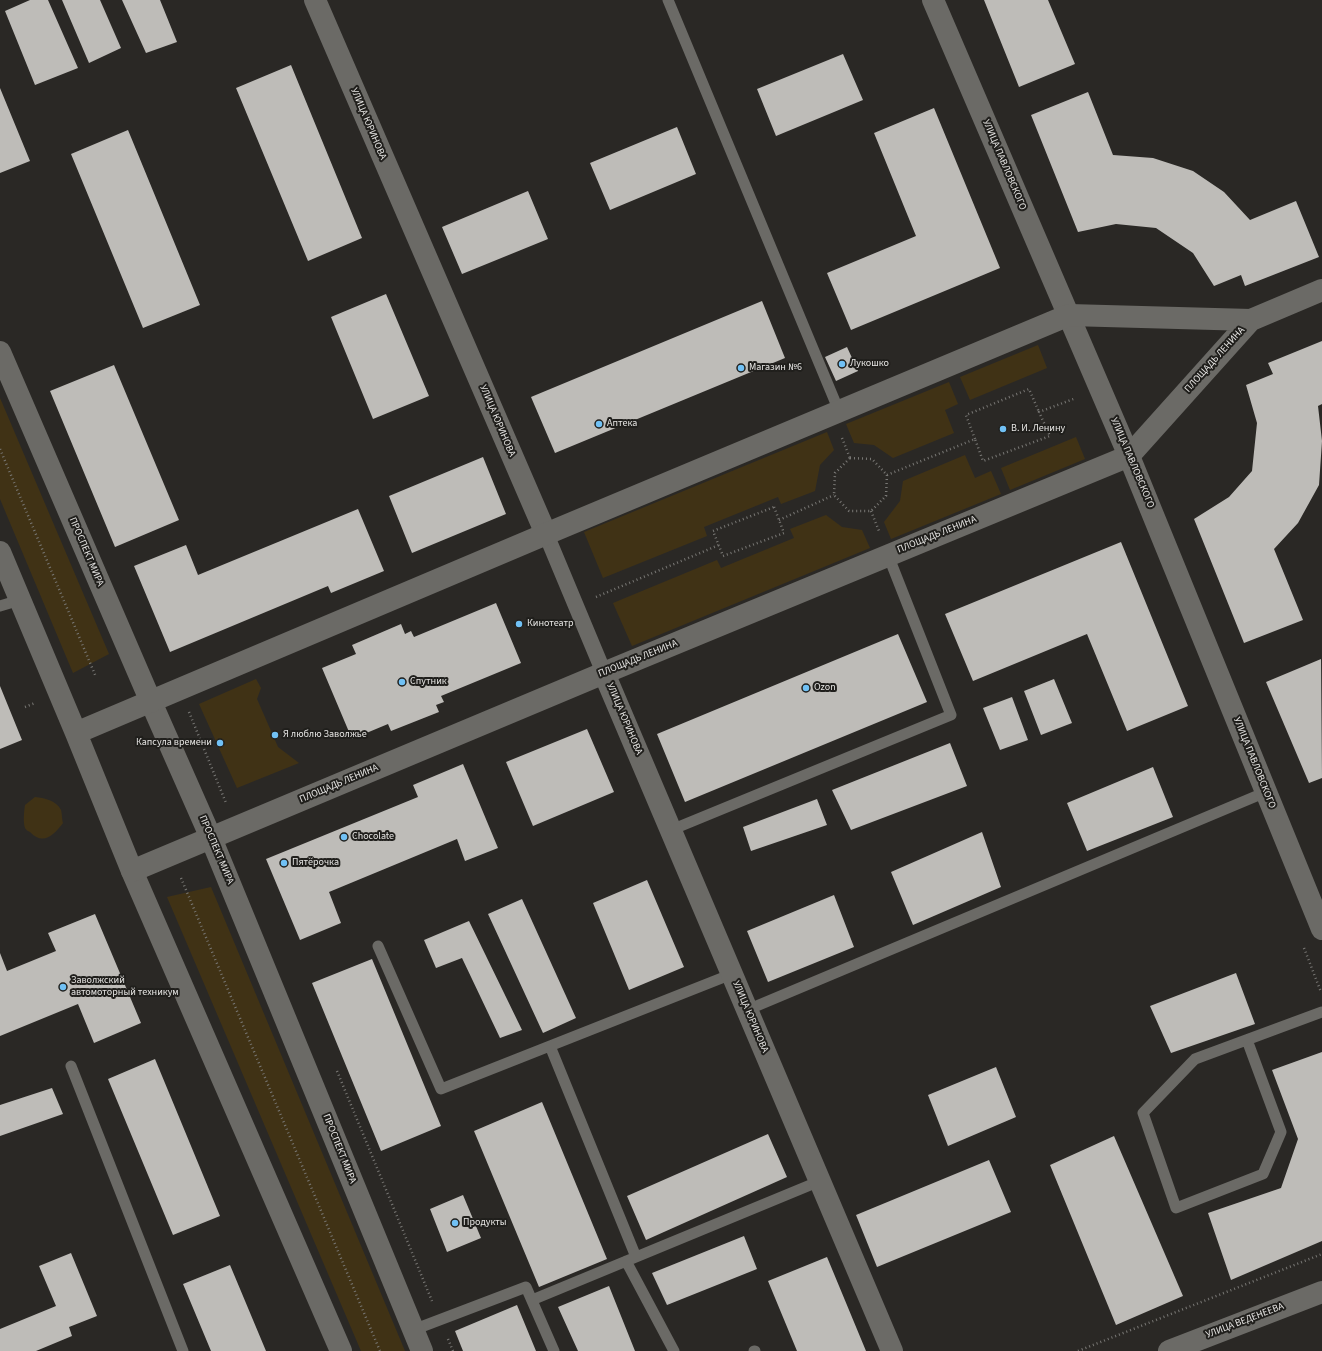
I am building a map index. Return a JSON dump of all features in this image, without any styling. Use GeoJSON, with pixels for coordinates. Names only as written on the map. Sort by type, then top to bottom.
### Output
{"type":"FeatureCollection","features":[{"type":"Feature","properties":{"kind":"street","name":"УЛИЦА ЮРИНОВА"},"geometry":{"type":"LineString","coordinates":[[314,0],[546,534],[892,1351]]}},
{"type":"Feature","properties":{"kind":"street","name":"УЛИЦА ПАВЛОВСКОГО"},"geometry":{"type":"LineString","coordinates":[[933,0],[1129,456],[1266,792],[1318,907],[1322,929]]}},
{"type":"Feature","properties":{"kind":"street"},"geometry":{"type":"LineString","coordinates":[[1251,320],[1322,290]]}},
{"type":"Feature","properties":{"kind":"street","name":"ПЛОЩАДЬ ЛЕНИНА"},"geometry":{"type":"LineString","coordinates":[[76,733],[1069,315],[1251,320]]}},
{"type":"Feature","properties":{"kind":"street","name":"ПЛОЩАДЬ ЛЕНИНА"},"geometry":{"type":"LineString","coordinates":[[132,871],[604,673],[1129,456],[1251,320]]}},
{"type":"Feature","properties":{"kind":"street","name":"ПРОСПЕКТ МИРА"},"geometry":{"type":"LineString","coordinates":[[0,352],[211,838],[422,1351]]}},
{"type":"Feature","properties":{"kind":"street"},"geometry":{"type":"LineString","coordinates":[[0,552],[10,603],[76,733],[148,911],[341,1351]]}},
{"type":"Feature","properties":{"kind":"street","name":"УЛИЦА ВЕДЕНЕЕВА"},"geometry":{"type":"LineString","coordinates":[[1169,1351],[1322,1292]]}},
{"type":"Feature","properties":{"kind":"lane"},"geometry":{"type":"LineString","coordinates":[[668,0],[839,411]]}},
{"type":"Feature","properties":{"kind":"lane"},"geometry":{"type":"LineString","coordinates":[[671,830],[951,715],[888,555]]}},
{"type":"Feature","properties":{"kind":"lane"},"geometry":{"type":"LineString","coordinates":[[747,1010],[1266,792]]}},
{"type":"Feature","properties":{"kind":"lane"},"geometry":{"type":"LineString","coordinates":[[378,946],[442,1089],[732,974]]}},
{"type":"Feature","properties":{"kind":"lane"},"geometry":{"type":"LineString","coordinates":[[1247,1040],[1282,1132],[1263,1174],[1176,1208],[1143,1113],[1195,1059],[1322,1012]]}},
{"type":"Feature","properties":{"kind":"lane"},"geometry":{"type":"LineString","coordinates":[[550,1046],[631,1259],[674,1351]]}},
{"type":"Feature","properties":{"kind":"lane"},"geometry":{"type":"LineString","coordinates":[[71,1066],[183,1351]]}},
{"type":"Feature","properties":{"kind":"lane"},"geometry":{"type":"LineString","coordinates":[[532,1300],[820,1181]]}},
{"type":"Feature","properties":{"kind":"lane"},"geometry":{"type":"LineString","coordinates":[[413,1330],[526,1287],[554,1351]]}},
{"type":"Feature","properties":{"kind":"path"},"geometry":{"type":"LineString","coordinates":[[1029,389],[1039,412],[1050,436],[984,461],[966,415],[1029,389]]}},
{"type":"Feature","properties":{"kind":"path"},"geometry":{"type":"LineString","coordinates":[[1039,412],[1100,389]]}},
{"type":"Feature","properties":{"kind":"path"},"geometry":{"type":"LineString","coordinates":[[887,475],[975,439]]}},
{"type":"Feature","properties":{"kind":"path"},"geometry":{"type":"LineString","coordinates":[[0,449],[96,677]]}},
{"type":"Feature","properties":{"kind":"path"},"geometry":{"type":"LineString","coordinates":[[850,458],[872,459],[887,475],[886,496],[871,511],[849,510],[834,495],[835,473],[850,458]]}},
{"type":"Feature","properties":{"kind":"path"},"geometry":{"type":"LineString","coordinates":[[779,520],[834,495]]}},
{"type":"Feature","properties":{"kind":"path"},"geometry":{"type":"LineString","coordinates":[[774,507],[784,533],[723,556],[719,545],[713,531],[774,507]]}},
{"type":"Feature","properties":{"kind":"path"},"geometry":{"type":"LineString","coordinates":[[576,606],[719,545]]}},
{"type":"Feature","properties":{"kind":"path"},"geometry":{"type":"LineString","coordinates":[[25,707],[41,700]]}},
{"type":"Feature","properties":{"kind":"path"},"geometry":{"type":"LineString","coordinates":[[172,855],[380,1351]]}},
{"type":"Feature","properties":{"kind":"path"},"geometry":{"type":"LineString","coordinates":[[1078,1351],[1322,1254]]}},
{"type":"Feature","properties":{"kind":"shaded area"},"geometry":{"type":"Polygon","coordinates":[[[1038,345],[1047,368],[970,400],[960,377],[1038,345]]]}},
{"type":"Feature","properties":{"kind":"shaded area"},"geometry":{"type":"Polygon","coordinates":[[[949,382],[958,404],[945,410],[954,433],[893,458],[874,445],[854,443],[846,424],[949,382]]]}},
{"type":"Feature","properties":{"kind":"shaded area"},"geometry":{"type":"Polygon","coordinates":[[[0,398],[109,654],[73,673],[0,499],[0,398]]]}},
{"type":"Feature","properties":{"kind":"shaded area"},"geometry":{"type":"Polygon","coordinates":[[[827,432],[834,450],[820,465],[815,491],[781,504],[778,497],[704,527],[707,536],[603,578],[584,532],[827,432]]]}},
{"type":"Feature","properties":{"kind":"shaded area"},"geometry":{"type":"Polygon","coordinates":[[[1076,437],[1085,459],[1010,490],[1001,468],[1076,437]]]}},
{"type":"Feature","properties":{"kind":"shaded area"},"geometry":{"type":"Polygon","coordinates":[[[965,455],[975,478],[991,471],[1001,494],[891,539],[884,522],[900,501],[903,481],[965,455]]]}},
{"type":"Feature","properties":{"kind":"shaded area"},"geometry":{"type":"Polygon","coordinates":[[[826,515],[842,527],[862,530],[870,548],[632,646],[613,603],[717,560],[721,568],[794,538],[790,529],[826,515]]]}},
{"type":"Feature","properties":{"kind":"shaded area"},"geometry":{"type":"Polygon","coordinates":[[[256,679],[261,688],[257,699],[278,747],[299,763],[237,788],[199,704],[256,679]]]}},
{"type":"Feature","properties":{"kind":"shaded area"},"geometry":{"type":"Polygon","coordinates":[[[35,797],[53,802],[61,810],[63,823],[52,835],[48,837],[39,838],[24,826],[25,805],[35,797]]]}},
{"type":"Feature","properties":{"kind":"shaded area"},"geometry":{"type":"Polygon","coordinates":[[[211,887],[405,1351],[361,1351],[167,897],[211,887]]]}},
{"type":"Feature","properties":{"kind":"building"},"geometry":{"type":"Polygon","coordinates":[[[30,0],[48,0],[78,68],[35,85],[5,11],[30,0]]]}},
{"type":"Feature","properties":{"kind":"building"},"geometry":{"type":"Polygon","coordinates":[[[62,0],[100,0],[121,48],[89,63],[62,0]]]}},
{"type":"Feature","properties":{"kind":"building"},"geometry":{"type":"Polygon","coordinates":[[[122,0],[160,0],[177,42],[146,53],[122,0]]]}},
{"type":"Feature","properties":{"kind":"building"},"geometry":{"type":"Polygon","coordinates":[[[984,0],[1048,0],[1075,64],[1019,87],[984,0]]]}},
{"type":"Feature","properties":{"kind":"building"},"geometry":{"type":"Polygon","coordinates":[[[843,54],[863,100],[776,136],[757,89],[843,54]]]}},
{"type":"Feature","properties":{"kind":"building"},"geometry":{"type":"Polygon","coordinates":[[[291,65],[362,238],[308,261],[236,88],[291,65]]]}},
{"type":"Feature","properties":{"kind":"building"},"geometry":{"type":"Polygon","coordinates":[[[0,88],[30,161],[0,173],[0,88]]]}},
{"type":"Feature","properties":{"kind":"building"},"geometry":{"type":"Polygon","coordinates":[[[1088,92],[1113,155],[1153,158],[1193,171],[1224,192],[1250,220],[1296,201],[1319,257],[1245,286],[1241,275],[1214,286],[1193,253],[1156,228],[1116,224],[1078,232],[1031,115],[1088,92]]]}},
{"type":"Feature","properties":{"kind":"building"},"geometry":{"type":"Polygon","coordinates":[[[934,108],[1000,268],[851,330],[827,273],[916,236],[874,133],[934,108]]]}},
{"type":"Feature","properties":{"kind":"building"},"geometry":{"type":"Polygon","coordinates":[[[677,127],[696,174],[610,210],[590,163],[677,127]]]}},
{"type":"Feature","properties":{"kind":"building"},"geometry":{"type":"Polygon","coordinates":[[[128,130],[200,305],[143,328],[71,154],[128,130]]]}},
{"type":"Feature","properties":{"kind":"building"},"geometry":{"type":"Polygon","coordinates":[[[528,191],[548,239],[462,274],[442,227],[528,191]]]}},
{"type":"Feature","properties":{"kind":"building"},"geometry":{"type":"Polygon","coordinates":[[[386,294],[429,396],[373,419],[331,317],[386,294]]]}},
{"type":"Feature","properties":{"kind":"building"},"geometry":{"type":"Polygon","coordinates":[[[762,301],[785,358],[555,453],[531,397],[762,301]]]}},
{"type":"Feature","properties":{"kind":"building"},"geometry":{"type":"Polygon","coordinates":[[[1322,341],[1322,404],[1318,406],[1322,441],[1319,485],[1298,523],[1274,549],[1303,620],[1244,643],[1194,519],[1229,497],[1252,471],[1257,423],[1246,385],[1273,374],[1268,363],[1322,341]]]}},
{"type":"Feature","properties":{"kind":"building","name":"Лукошко"},"geometry":{"type":"Polygon","coordinates":[[[847,347],[858,371],[836,381],[825,357],[847,347]]]}},
{"type":"Feature","properties":{"kind":"building"},"geometry":{"type":"Polygon","coordinates":[[[114,365],[179,520],[115,547],[50,391],[114,365]]]}},
{"type":"Feature","properties":{"kind":"building"},"geometry":{"type":"Polygon","coordinates":[[[483,457],[506,514],[412,553],[389,496],[483,457]]]}},
{"type":"Feature","properties":{"kind":"building"},"geometry":{"type":"Polygon","coordinates":[[[358,509],[384,571],[331,593],[328,586],[170,652],[134,566],[186,545],[198,575],[358,509]]]}},
{"type":"Feature","properties":{"kind":"building"},"geometry":{"type":"Polygon","coordinates":[[[1121,542],[1188,706],[1127,731],[1087,634],[973,681],[945,614],[1121,542]]]}},
{"type":"Feature","properties":{"kind":"building","name":"Спутник"},"geometry":{"type":"Polygon","coordinates":[[[496,603],[521,663],[441,696],[444,702],[436,705],[439,712],[391,731],[388,724],[352,739],[322,668],[356,654],[352,645],[401,624],[405,634],[411,631],[414,637],[496,603]]]}},
{"type":"Feature","properties":{"kind":"building"},"geometry":{"type":"Polygon","coordinates":[[[898,634],[927,702],[685,802],[657,734],[898,634]]]}},
{"type":"Feature","properties":{"kind":"building"},"geometry":{"type":"Polygon","coordinates":[[[1321,659],[1322,778],[1309,783],[1266,682],[1321,659]]]}},
{"type":"Feature","properties":{"kind":"building"},"geometry":{"type":"Polygon","coordinates":[[[1054,679],[1072,723],[1041,735],[1024,691],[1054,679]]]}},
{"type":"Feature","properties":{"kind":"building"},"geometry":{"type":"Polygon","coordinates":[[[0,686],[22,740],[0,749],[0,686]]]}},
{"type":"Feature","properties":{"kind":"building"},"geometry":{"type":"Polygon","coordinates":[[[1012,697],[1028,740],[1000,750],[983,708],[1012,697]]]}},
{"type":"Feature","properties":{"kind":"building"},"geometry":{"type":"Polygon","coordinates":[[[587,729],[614,792],[533,826],[506,762],[587,729]]]}},
{"type":"Feature","properties":{"kind":"building"},"geometry":{"type":"Polygon","coordinates":[[[950,743],[967,786],[851,830],[832,790],[950,743]]]}},
{"type":"Feature","properties":{"kind":"building"},"geometry":{"type":"Polygon","coordinates":[[[463,764],[498,848],[465,861],[457,839],[329,892],[341,923],[300,940],[266,859],[418,797],[413,785],[463,764]]]}},
{"type":"Feature","properties":{"kind":"building"},"geometry":{"type":"Polygon","coordinates":[[[1153,767],[1173,817],[1087,851],[1067,803],[1153,767]]]}},
{"type":"Feature","properties":{"kind":"building"},"geometry":{"type":"Polygon","coordinates":[[[817,799],[827,825],[751,851],[743,827],[817,799]]]}},
{"type":"Feature","properties":{"kind":"building"},"geometry":{"type":"Polygon","coordinates":[[[982,832],[1001,887],[913,925],[891,872],[982,832]]]}},
{"type":"Feature","properties":{"kind":"building"},"geometry":{"type":"Polygon","coordinates":[[[647,880],[684,967],[629,990],[593,903],[647,880]]]}},
{"type":"Feature","properties":{"kind":"building"},"geometry":{"type":"Polygon","coordinates":[[[834,895],[854,947],[768,982],[747,931],[834,895]]]}},
{"type":"Feature","properties":{"kind":"building"},"geometry":{"type":"Polygon","coordinates":[[[522,899],[576,1018],[543,1033],[488,914],[522,899]]]}},
{"type":"Feature","properties":{"kind":"building","name":"Заволжский автомоторный техникум"},"geometry":{"type":"Polygon","coordinates":[[[95,914],[141,1023],[94,1043],[78,1004],[0,1036],[0,953],[7,971],[56,951],[48,933],[95,914]]]}},
{"type":"Feature","properties":{"kind":"building"},"geometry":{"type":"Polygon","coordinates":[[[469,921],[522,1030],[500,1038],[462,958],[436,968],[424,940],[469,921]]]}},
{"type":"Feature","properties":{"kind":"building"},"geometry":{"type":"Polygon","coordinates":[[[372,959],[441,1126],[381,1151],[312,983],[372,959]]]}},
{"type":"Feature","properties":{"kind":"building"},"geometry":{"type":"Polygon","coordinates":[[[1236,973],[1255,1024],[1171,1053],[1150,1006],[1236,973]]]}},
{"type":"Feature","properties":{"kind":"building"},"geometry":{"type":"Polygon","coordinates":[[[1322,1052],[1322,1241],[1231,1280],[1208,1213],[1281,1188],[1298,1139],[1272,1070],[1322,1052]]]}},
{"type":"Feature","properties":{"kind":"building"},"geometry":{"type":"Polygon","coordinates":[[[155,1059],[220,1216],[173,1235],[108,1079],[155,1059]]]}},
{"type":"Feature","properties":{"kind":"building"},"geometry":{"type":"Polygon","coordinates":[[[996,1067],[1016,1117],[948,1146],[928,1095],[996,1067]]]}},
{"type":"Feature","properties":{"kind":"building"},"geometry":{"type":"Polygon","coordinates":[[[52,1088],[63,1114],[0,1136],[0,1105],[52,1088]]]}},
{"type":"Feature","properties":{"kind":"building"},"geometry":{"type":"Polygon","coordinates":[[[542,1102],[607,1259],[539,1287],[474,1131],[542,1102]]]}},
{"type":"Feature","properties":{"kind":"building"},"geometry":{"type":"Polygon","coordinates":[[[768,1134],[787,1177],[646,1240],[627,1196],[768,1134]]]}},
{"type":"Feature","properties":{"kind":"building"},"geometry":{"type":"Polygon","coordinates":[[[1114,1136],[1183,1296],[1116,1325],[1050,1165],[1114,1136]]]}},
{"type":"Feature","properties":{"kind":"building"},"geometry":{"type":"Polygon","coordinates":[[[989,1160],[1011,1212],[877,1267],[856,1215],[989,1160]]]}},
{"type":"Feature","properties":{"kind":"building","name":"Продукты"},"geometry":{"type":"Polygon","coordinates":[[[463,1195],[481,1238],[447,1252],[430,1209],[463,1195]]]}},
{"type":"Feature","properties":{"kind":"building"},"geometry":{"type":"Polygon","coordinates":[[[744,1236],[757,1269],[667,1305],[652,1273],[744,1236]]]}},
{"type":"Feature","properties":{"kind":"building"},"geometry":{"type":"Polygon","coordinates":[[[71,1253],[97,1316],[69,1327],[72,1336],[36,1351],[0,1351],[0,1329],[56,1306],[39,1266],[71,1253]]]}},
{"type":"Feature","properties":{"kind":"building"},"geometry":{"type":"Polygon","coordinates":[[[827,1257],[866,1351],[797,1351],[768,1281],[827,1257]]]}},
{"type":"Feature","properties":{"kind":"building"},"geometry":{"type":"Polygon","coordinates":[[[230,1265],[266,1351],[211,1351],[183,1284],[230,1265]]]}},
{"type":"Feature","properties":{"kind":"building"},"geometry":{"type":"Polygon","coordinates":[[[609,1286],[635,1351],[578,1351],[558,1307],[609,1286]]]}},
{"type":"Feature","properties":{"kind":"building"},"geometry":{"type":"Polygon","coordinates":[[[517,1305],[536,1351],[463,1351],[455,1331],[517,1305]]]}},
{"type":"Feature","properties":{"kind":"place","name":"Лукошко"},"geometry":{"type":"Point","coordinates":[842,364]}},
{"type":"Feature","properties":{"kind":"place","name":"Магазин №6"},"geometry":{"type":"Point","coordinates":[741,368]}},
{"type":"Feature","properties":{"kind":"place","name":"Аптека"},"geometry":{"type":"Point","coordinates":[599,424]}},
{"type":"Feature","properties":{"kind":"place","name":"В. И. Ленину"},"geometry":{"type":"Point","coordinates":[1003,429]}},
{"type":"Feature","properties":{"kind":"place","name":"Кинотеатр"},"geometry":{"type":"Point","coordinates":[519,624]}},
{"type":"Feature","properties":{"kind":"place","name":"Спутник"},"geometry":{"type":"Point","coordinates":[402,682]}},
{"type":"Feature","properties":{"kind":"place","name":"Ozon"},"geometry":{"type":"Point","coordinates":[806,688]}},
{"type":"Feature","properties":{"kind":"place","name":"Я люблю Заволжье"},"geometry":{"type":"Point","coordinates":[275,735]}},
{"type":"Feature","properties":{"kind":"place","name":"Капсула времени"},"geometry":{"type":"Point","coordinates":[220,743]}},
{"type":"Feature","properties":{"kind":"place","name":"Chocolate"},"geometry":{"type":"Point","coordinates":[344,837]}},
{"type":"Feature","properties":{"kind":"place","name":"Пятёрочка"},"geometry":{"type":"Point","coordinates":[284,863]}},
{"type":"Feature","properties":{"kind":"place","name":"Заволжский автомоторный техникум"},"geometry":{"type":"Point","coordinates":[63,987]}},
{"type":"Feature","properties":{"kind":"place","name":"Продукты"},"geometry":{"type":"Point","coordinates":[455,1223]}}]}
